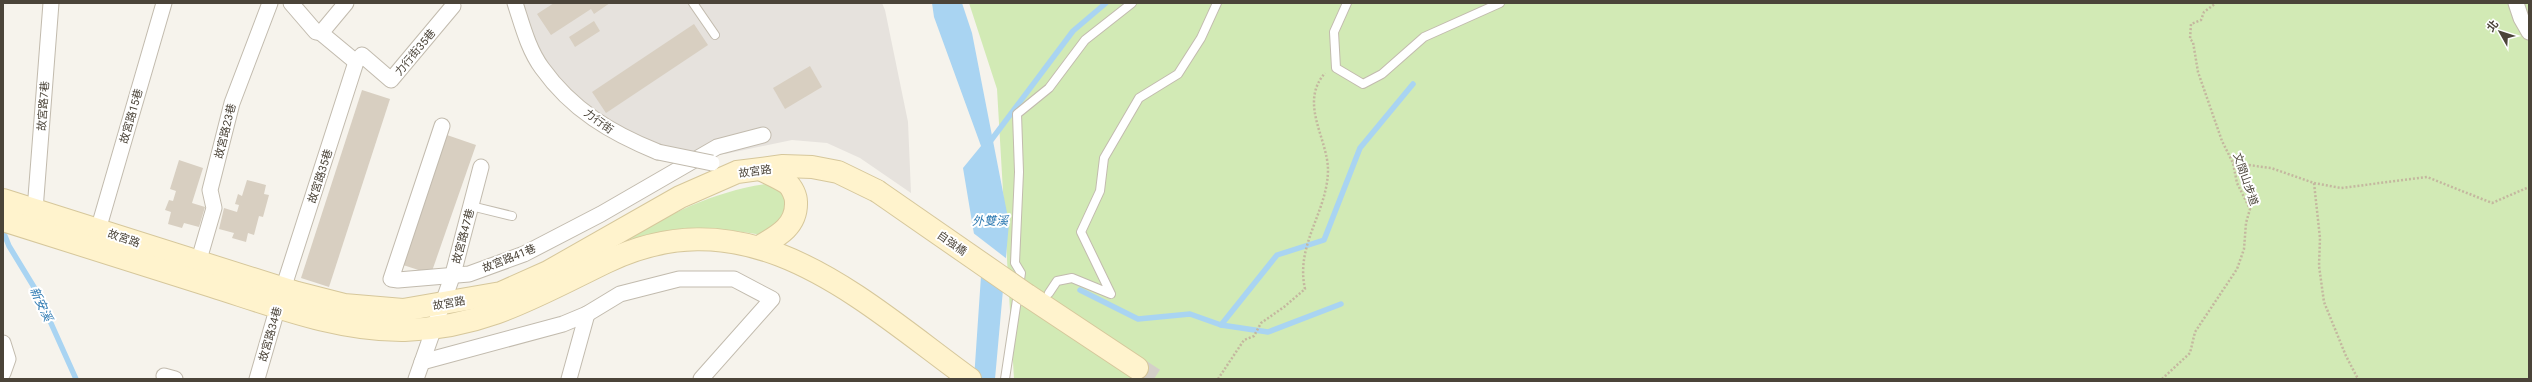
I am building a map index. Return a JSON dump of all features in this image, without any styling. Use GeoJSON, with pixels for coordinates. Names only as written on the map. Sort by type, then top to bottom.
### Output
{"type":"FeatureCollection","features":[{"type":"Feature","properties":{"kind":"main road","name":"故宮路"},"geometry":{"type":"LineString","coordinates":[[11,222],[281,298],[373,309],[403,310],[443,304],[501,292],[548,272],[680,197],[737,172],[762,170],[783,166],[838,172],[877,192]]}},
{"type":"Feature","properties":{"kind":"main road"},"geometry":{"type":"LineString","coordinates":[[759,247],[789,227],[797,214],[796,197],[788,184],[762,170]]}},
{"type":"Feature","properties":{"kind":"main road","name":"自強橋"},"geometry":{"type":"LineString","coordinates":[[877,192],[1027,295],[1137,368]]}},
{"type":"Feature","properties":{"kind":"main road","name":"故宮路"},"geometry":{"type":"LineString","coordinates":[[3,200],[198,263],[340,324],[369,328],[404,330],[458,324],[504,312],[547,293],[608,262],[648,245],[690,239],[728,240],[759,247],[800,262],[850,292],[970,379]]}},
{"type":"Feature","properties":{"kind":"street","name":"故宮路7巷"},"geometry":{"type":"LineString","coordinates":[[35,210],[51,3]]}},
{"type":"Feature","properties":{"kind":"street","name":"故宮路15巷"},"geometry":{"type":"LineString","coordinates":[[98,230],[164,3]]}},
{"type":"Feature","properties":{"kind":"street","name":"故宮路23巷"},"geometry":{"type":"LineString","coordinates":[[198,263],[214,208],[210,190],[232,103],[270,3]]}},
{"type":"Feature","properties":{"kind":"street"},"geometry":{"type":"LineString","coordinates":[[291,3],[316,32],[321,32],[356,62]]}},
{"type":"Feature","properties":{"kind":"street"},"geometry":{"type":"LineString","coordinates":[[321,32],[346,3]]}},
{"type":"Feature","properties":{"kind":"street","name":"力行街"},"geometry":{"type":"LineString","coordinates":[[515,3],[541,67],[554,82],[597,123],[623,138],[658,152],[712,163],[737,172]]}},
{"type":"Feature","properties":{"kind":"street"},"geometry":{"type":"LineString","coordinates":[[2516,3],[2521,18],[2529,32]]}},
{"type":"Feature","properties":{"kind":"street","name":"力行街35巷"},"geometry":{"type":"LineString","coordinates":[[356,62],[362,55],[391,80],[454,6]]}},
{"type":"Feature","properties":{"kind":"street","name":"故宮路35巷"},"geometry":{"type":"LineString","coordinates":[[281,298],[356,62]]}},
{"type":"Feature","properties":{"kind":"street","name":"故宮路41巷"},"geometry":{"type":"LineString","coordinates":[[442,126],[390,279],[398,280],[453,274],[469,274],[524,254],[601,214],[717,147],[762,135]]}},
{"type":"Feature","properties":{"kind":"street","name":"故宮路47巷"},"geometry":{"type":"LineString","coordinates":[[416,379],[453,274],[481,167]]}},
{"type":"Feature","properties":{"kind":"street"},"geometry":{"type":"LineString","coordinates":[[422,362],[563,324],[587,314],[620,294],[679,279],[734,279],[772,299],[701,379]]}},
{"type":"Feature","properties":{"kind":"street","name":"故宮路34巷"},"geometry":{"type":"LineString","coordinates":[[257,379],[281,298]]}},
{"type":"Feature","properties":{"kind":"street"},"geometry":{"type":"LineString","coordinates":[[569,379],[587,314]]}},
{"type":"Feature","properties":{"kind":"street"},"geometry":{"type":"LineString","coordinates":[[3,343],[8,359],[3,373]]}},
{"type":"Feature","properties":{"kind":"lane"},"geometry":{"type":"LineString","coordinates":[[693,3],[715,35]]}},
{"type":"Feature","properties":{"kind":"lane"},"geometry":{"type":"LineString","coordinates":[[1005,379],[1021,273],[1015,262],[1019,172],[1018,114],[1049,88],[1085,40],[1132,3]]}},
{"type":"Feature","properties":{"kind":"lane"},"geometry":{"type":"LineString","coordinates":[[1049,293],[1057,281],[1072,278],[1111,294],[1081,232],[1100,190],[1104,158],[1139,98],[1178,74],[1201,38],[1217,3]]}},
{"type":"Feature","properties":{"kind":"lane"},"geometry":{"type":"LineString","coordinates":[[1347,3],[1334,32],[1336,68],[1363,84],[1382,74],[1424,37],[1500,3]]}},
{"type":"Feature","properties":{"kind":"lane"},"geometry":{"type":"LineString","coordinates":[[471,206],[512,216]]}},
{"type":"Feature","properties":{"kind":"path","name":"文間山步道"},"geometry":{"type":"LineString","coordinates":[[2162,379],[2190,353],[2195,332],[2237,269],[2244,249],[2246,223],[2250,209],[2237,183],[2233,163],[2222,141],[2198,72],[2193,42],[2190,39],[2191,24],[2201,20],[2204,12],[2216,3]]}},
{"type":"Feature","properties":{"kind":"path"},"geometry":{"type":"LineString","coordinates":[[1218,379],[1244,340],[1254,336],[1261,322],[1284,307],[1304,289],[1302,280],[1306,242],[1326,191],[1328,167],[1316,123],[1314,93],[1318,81],[1325,73],[1336,68]]}},
{"type":"Feature","properties":{"kind":"path"},"geometry":{"type":"LineString","coordinates":[[2233,163],[2271,168],[2314,183],[2340,188],[2427,177],[2492,203],[2529,187]]}},
{"type":"Feature","properties":{"kind":"path"},"geometry":{"type":"LineString","coordinates":[[2314,183],[2320,238],[2319,266],[2324,302],[2346,356],[2358,379]]}},
{"type":"Feature","properties":{"kind":"shaded area"},"geometry":{"type":"Polygon","coordinates":[[[520,3],[882,3],[885,10],[908,122],[911,193],[860,158],[827,143],[792,140],[725,154],[665,149],[607,125],[559,79],[529,35],[520,3]]]}},
{"type":"Feature","properties":{"kind":"green space"},"geometry":{"type":"Polygon","coordinates":[[[969,3],[2529,3],[2529,379],[1014,379],[997,89],[969,3]]]}},
{"type":"Feature","properties":{"kind":"green space"},"geometry":{"type":"Polygon","coordinates":[[[774,183],[785,191],[791,210],[762,235],[727,230],[692,230],[675,231],[623,241],[659,221],[696,204],[734,191],[774,183]]]}},
{"type":"Feature","properties":{"kind":"water","name":"外雙溪"},"geometry":{"type":"Polygon","coordinates":[[[932,3],[962,3],[972,33],[1009,223],[995,379],[974,379],[981,276],[963,168],[981,146],[934,17],[932,3]]]}},
{"type":"Feature","properties":{"kind":"pier"},"geometry":{"type":"Polygon","coordinates":[[[972,232],[1007,259],[1005,290],[978,274],[972,232]]]}},
{"type":"Feature","properties":{"kind":"building"},"geometry":{"type":"Polygon","coordinates":[[[554,3],[610,3],[594,14],[591,9],[551,35],[537,14],[554,3]]]}},
{"type":"Feature","properties":{"kind":"building"},"geometry":{"type":"Polygon","coordinates":[[[594,21],[600,31],[575,47],[569,37],[594,21]]]}},
{"type":"Feature","properties":{"kind":"building"},"geometry":{"type":"Polygon","coordinates":[[[694,24],[708,45],[606,113],[592,92],[694,24]]]}},
{"type":"Feature","properties":{"kind":"building"},"geometry":{"type":"Polygon","coordinates":[[[810,66],[822,87],[785,109],[773,88],[810,66]]]}},
{"type":"Feature","properties":{"kind":"building"},"geometry":{"type":"Polygon","coordinates":[[[362,90],[390,99],[329,287],[301,278],[362,90]]]}},
{"type":"Feature","properties":{"kind":"building"},"geometry":{"type":"Polygon","coordinates":[[[447,135],[476,145],[431,274],[403,265],[447,135]]]}},
{"type":"Feature","properties":{"kind":"building"},"geometry":{"type":"Polygon","coordinates":[[[179,160],[203,168],[192,203],[205,207],[199,227],[184,223],[182,228],[168,224],[171,212],[165,210],[169,200],[173,201],[176,191],[170,189],[179,160]]]}},
{"type":"Feature","properties":{"kind":"building"},"geometry":{"type":"Polygon","coordinates":[[[247,180],[266,185],[264,194],[269,195],[263,217],[259,216],[254,235],[248,233],[246,242],[232,238],[234,233],[219,229],[224,208],[237,212],[239,205],[235,204],[238,194],[242,196],[247,180]]]}},
{"type":"Feature","properties":{"kind":"waterway"},"geometry":{"type":"LineString","coordinates":[[989,143],[1073,31],[1106,3]]}},
{"type":"Feature","properties":{"kind":"waterway"},"geometry":{"type":"LineString","coordinates":[[1080,290],[1138,319],[1190,314],[1221,325],[1277,255],[1324,240],[1360,148],[1413,84]]}},
{"type":"Feature","properties":{"kind":"waterway","name":"新安溪"},"geometry":{"type":"LineString","coordinates":[[3,231],[9,246],[37,292],[76,379]]}},
{"type":"Feature","properties":{"kind":"waterway"},"geometry":{"type":"LineString","coordinates":[[1221,325],[1268,332],[1341,304]]}},
{"type":"Feature","properties":{"kind":"tunnel"},"geometry":{"type":"LineString","coordinates":[[1137,368],[1154,379]]}}]}
